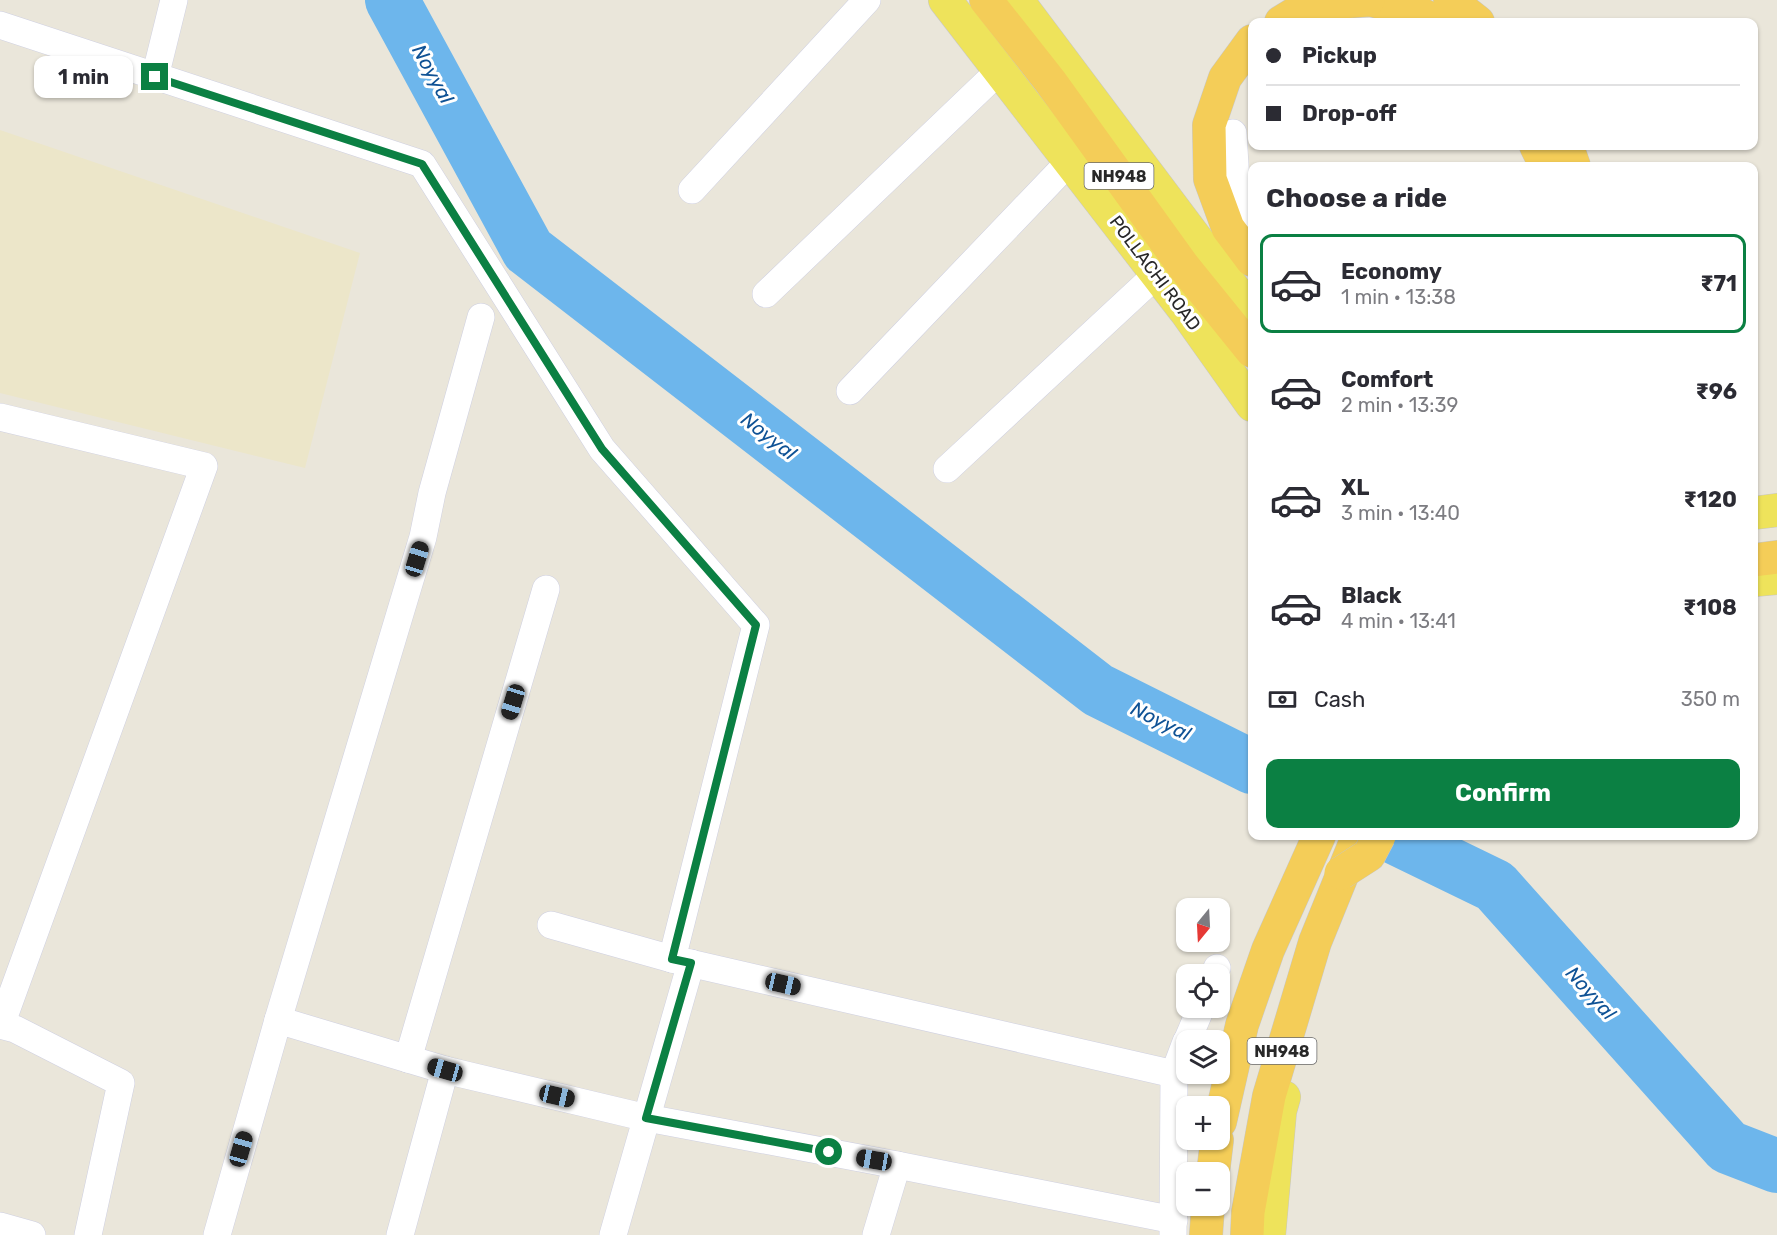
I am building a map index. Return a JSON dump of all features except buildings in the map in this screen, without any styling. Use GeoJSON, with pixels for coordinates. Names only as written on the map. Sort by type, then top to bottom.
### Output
{"type":"FeatureCollection","features":[{"type":"Feature","properties":{"kind":"highway","name":"NH948"},"geometry":{"type":"LineString","coordinates":[[986,0],[1050,81],[1184,267],[1248,346]]}},
{"type":"Feature","properties":{"kind":"highway"},"geometry":{"type":"LineString","coordinates":[[1288,18],[1304,8],[1370,0],[1419,13],[1429,18]]}},
{"type":"Feature","properties":{"kind":"highway"},"geometry":{"type":"LineString","coordinates":[[1450,0],[1473,18]]}},
{"type":"Feature","properties":{"kind":"highway"},"geometry":{"type":"LineString","coordinates":[[1248,46],[1225,78],[1209,125],[1210,179],[1228,228],[1248,255]]}},
{"type":"Feature","properties":{"kind":"highway"},"geometry":{"type":"LineString","coordinates":[[1758,559],[1777,557]]}},
{"type":"Feature","properties":{"kind":"highway"},"geometry":{"type":"LineString","coordinates":[[1341,873],[1356,840]]}},
{"type":"Feature","properties":{"kind":"highway"},"geometry":{"type":"LineString","coordinates":[[1341,873],[1369,855],[1377,840]]}},
{"type":"Feature","properties":{"kind":"highway","name":"NH948"},"geometry":{"type":"LineString","coordinates":[[1226,1096],[1242,1025],[1268,950],[1311,843]]}},
{"type":"Feature","properties":{"kind":"highway","name":"NH948"},"geometry":{"type":"LineString","coordinates":[[1247,1235],[1248,1212],[1269,1096],[1315,942],[1341,873]]}},
{"type":"Feature","properties":{"kind":"highway"},"geometry":{"type":"LineString","coordinates":[[1206,1235],[1207,1216]]}},
{"type":"Feature","properties":{"kind":"main road","name":"POLLACHI ROAD"},"geometry":{"type":"LineString","coordinates":[[945,0],[1157,274],[1248,399]]}},
{"type":"Feature","properties":{"kind":"main road"},"geometry":{"type":"LineString","coordinates":[[1017,0],[1248,308]]}},
{"type":"Feature","properties":{"kind":"main road"},"geometry":{"type":"LineString","coordinates":[[1758,512],[1777,510]]}},
{"type":"Feature","properties":{"kind":"main road"},"geometry":{"type":"LineString","coordinates":[[1758,580],[1777,578]]}},
{"type":"Feature","properties":{"kind":"main road"},"geometry":{"type":"LineString","coordinates":[[1269,1235],[1280,1112],[1320,954],[1367,840]]}},
{"type":"Feature","properties":{"kind":"street"},"geometry":{"type":"LineString","coordinates":[[155,77],[174,0]]}},
{"type":"Feature","properties":{"kind":"street"},"geometry":{"type":"LineString","coordinates":[[692,190],[867,0]]}},
{"type":"Feature","properties":{"kind":"street"},"geometry":{"type":"LineString","coordinates":[[0,26],[422,164],[602,449],[756,625],[646,1118],[613,1235]]}},
{"type":"Feature","properties":{"kind":"street"},"geometry":{"type":"LineString","coordinates":[[766,294],[1000,70]]}},
{"type":"Feature","properties":{"kind":"street"},"geometry":{"type":"LineString","coordinates":[[1233,133],[1236,181],[1248,206]]}},
{"type":"Feature","properties":{"kind":"street"},"geometry":{"type":"LineString","coordinates":[[850,391],[1070,161]]}},
{"type":"Feature","properties":{"kind":"street"},"geometry":{"type":"LineString","coordinates":[[947,470],[1157,274]]}},
{"type":"Feature","properties":{"kind":"street"},"geometry":{"type":"LineString","coordinates":[[217,1235],[278,1020],[423,537],[432,494],[481,317]]}},
{"type":"Feature","properties":{"kind":"street"},"geometry":{"type":"LineString","coordinates":[[1,419],[204,466],[0,1025],[15,1029],[121,1083],[88,1235]]}},
{"type":"Feature","properties":{"kind":"street"},"geometry":{"type":"LineString","coordinates":[[408,1059],[546,589]]}},
{"type":"Feature","properties":{"kind":"street"},"geometry":{"type":"LineString","coordinates":[[551,925],[682,961],[1173,1074]]}},
{"type":"Feature","properties":{"kind":"street"},"geometry":{"type":"LineString","coordinates":[[278,1020],[445,1070],[646,1118],[897,1165],[1174,1228],[1173,1074],[1176,1067]]}},
{"type":"Feature","properties":{"kind":"street"},"geometry":{"type":"LineString","coordinates":[[400,1235],[445,1070]]}},
{"type":"Feature","properties":{"kind":"street"},"geometry":{"type":"LineString","coordinates":[[876,1235],[897,1165]]}},
{"type":"Feature","properties":{"kind":"street"},"geometry":{"type":"LineString","coordinates":[[0,1226],[32,1235]]}},
{"type":"Feature","properties":{"kind":"shaded area"},"geometry":{"type":"Polygon","coordinates":[[[0,130],[360,253],[305,468],[0,393],[0,130]]]}},
{"type":"Feature","properties":{"kind":"waterway","name":"Noyyal"},"geometry":{"type":"LineString","coordinates":[[392,0],[528,250],[1098,690],[1248,765]]}},
{"type":"Feature","properties":{"kind":"waterway","name":"Noyyal"},"geometry":{"type":"LineString","coordinates":[[1400,840],[1495,886],[1728,1147],[1777,1166]]}},
{"type":"Feature","properties":{"kind":"route"},"geometry":{"type":"LineString","coordinates":[[155,77],[422,164],[602,449],[756,625],[672,959],[691,963],[646,1118],[829,1152]]}}]}
